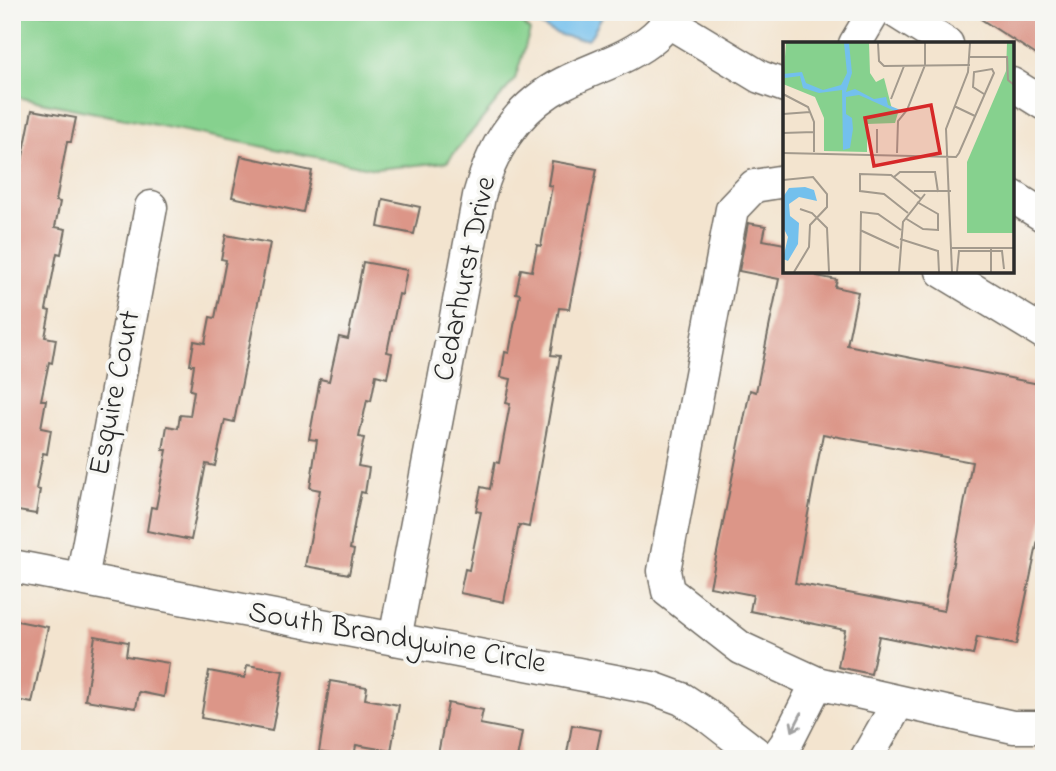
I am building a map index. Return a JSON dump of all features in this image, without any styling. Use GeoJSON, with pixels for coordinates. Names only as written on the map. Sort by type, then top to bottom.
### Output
{"type":"FeatureCollection","features":[{"type":"Feature","properties":{"kind":"street"},"geometry":{"type":"LineString","coordinates":[[856,42],[874,12]]}},
{"type":"Feature","properties":{"kind":"street"},"geometry":{"type":"LineString","coordinates":[[896,12],[944,42]]}},
{"type":"Feature","properties":{"kind":"street"},"geometry":{"type":"LineString","coordinates":[[673,17],[760,77],[783,85]]}},
{"type":"Feature","properties":{"kind":"street","name":"Cedarhurst Drive"},"geometry":{"type":"LineString","coordinates":[[395,639],[471,237],[486,171],[497,146],[535,101],[560,84],[632,52],[655,36],[673,17]]}},
{"type":"Feature","properties":{"kind":"street"},"geometry":{"type":"LineString","coordinates":[[1014,85],[1044,104]]}},
{"type":"Feature","properties":{"kind":"street"},"geometry":{"type":"LineString","coordinates":[[783,181],[754,186],[732,209],[664,571],[668,592],[741,648],[817,684],[1013,727],[1044,727]]}},
{"type":"Feature","properties":{"kind":"street"},"geometry":{"type":"LineString","coordinates":[[1014,197],[1044,216]]}},
{"type":"Feature","properties":{"kind":"street","name":"Esquire Court"},"geometry":{"type":"LineString","coordinates":[[82,579],[151,207]]}},
{"type":"Feature","properties":{"kind":"street"},"geometry":{"type":"LineString","coordinates":[[945,273],[1044,333]]}},
{"type":"Feature","properties":{"kind":"street","name":"South Brandywine Circle"},"geometry":{"type":"LineString","coordinates":[[12,566],[652,688],[682,699],[763,759]]}},
{"type":"Feature","properties":{"kind":"street"},"geometry":{"type":"LineString","coordinates":[[775,759],[786,744],[817,684]]}},
{"type":"Feature","properties":{"kind":"street"},"geometry":{"type":"LineString","coordinates":[[866,759],[898,703]]}},
{"type":"Feature","properties":{"kind":"green space"},"geometry":{"type":"Polygon","coordinates":[[[12,12],[513,12],[530,31],[515,79],[447,162],[375,169],[16,97],[12,114],[12,12]]]}},
{"type":"Feature","properties":{"kind":"water"},"geometry":{"type":"Polygon","coordinates":[[[524,12],[605,12],[588,39],[553,32],[524,12]]]}},
{"type":"Feature","properties":{"kind":"building"},"geometry":{"type":"Polygon","coordinates":[[[970,12],[1044,12],[1044,60],[970,12]]]}},
{"type":"Feature","properties":{"kind":"building"},"geometry":{"type":"Polygon","coordinates":[[[32,110],[76,118],[71,142],[67,142],[56,201],[60,202],[55,227],[66,229],[61,254],[57,253],[46,310],[50,311],[45,337],[56,339],[41,400],[46,400],[41,428],[51,430],[36,489],[40,490],[36,514],[12,510],[12,186],[17,187],[32,110]]]}},
{"type":"Feature","properties":{"kind":"building"},"geometry":{"type":"Polygon","coordinates":[[[241,156],[312,171],[303,212],[232,197],[241,156]]]}},
{"type":"Feature","properties":{"kind":"building"},"geometry":{"type":"Polygon","coordinates":[[[552,161],[597,169],[569,309],[559,308],[551,355],[560,356],[529,527],[519,525],[504,602],[460,593],[465,569],[469,570],[481,512],[476,511],[481,487],[490,489],[495,462],[499,463],[510,404],[506,403],[511,379],[501,377],[505,352],[509,353],[520,294],[516,293],[521,269],[532,271],[537,245],[541,246],[552,186],[548,185],[552,161]]]}},
{"type":"Feature","properties":{"kind":"building"},"geometry":{"type":"Polygon","coordinates":[[[383,199],[420,207],[414,234],[378,227],[383,199]]]}},
{"type":"Feature","properties":{"kind":"building"},"geometry":{"type":"Polygon","coordinates":[[[748,223],[766,226],[763,240],[783,244],[783,273],[818,273],[817,276],[837,280],[835,287],[858,292],[847,345],[1044,385],[1044,512],[1016,645],[977,637],[973,655],[879,636],[871,674],[838,667],[845,630],[750,611],[753,595],[710,587],[750,390],[756,392],[779,279],[739,271],[748,223]],[[823,434],[795,583],[944,611],[972,462],[823,434]]]}},
{"type":"Feature","properties":{"kind":"building"},"geometry":{"type":"Polygon","coordinates":[[[226,235],[270,243],[234,422],[225,420],[215,466],[206,464],[191,540],[147,531],[151,507],[156,508],[167,450],[163,450],[167,426],[178,428],[180,415],[190,416],[194,365],[190,365],[194,341],[205,343],[210,317],[215,318],[226,260],[221,259],[226,235]]]}},
{"type":"Feature","properties":{"kind":"building"},"geometry":{"type":"Polygon","coordinates":[[[363,262],[407,270],[387,352],[392,353],[387,378],[376,375],[359,437],[364,438],[358,466],[369,468],[365,493],[361,492],[355,520],[350,549],[354,550],[349,574],[305,566],[320,490],[310,488],[317,440],[309,439],[320,379],[329,381],[339,337],[348,339],[363,262]]]}},
{"type":"Feature","properties":{"kind":"building"},"geometry":{"type":"Polygon","coordinates":[[[12,620],[48,627],[32,703],[12,699],[12,620]]]}},
{"type":"Feature","properties":{"kind":"building"},"geometry":{"type":"Polygon","coordinates":[[[95,636],[128,642],[126,656],[169,663],[164,697],[139,692],[136,708],[85,700],[95,636]]]}},
{"type":"Feature","properties":{"kind":"building"},"geometry":{"type":"Polygon","coordinates":[[[247,665],[283,671],[272,731],[201,718],[209,671],[245,678],[247,665]]]}},
{"type":"Feature","properties":{"kind":"building"},"geometry":{"type":"Polygon","coordinates":[[[330,681],[367,687],[365,699],[399,705],[391,751],[356,745],[354,758],[319,752],[330,681]]]}},
{"type":"Feature","properties":{"kind":"building"},"geometry":{"type":"Polygon","coordinates":[[[448,703],[483,710],[480,724],[522,732],[517,759],[437,759],[448,703]]]}},
{"type":"Feature","properties":{"kind":"building"},"geometry":{"type":"Polygon","coordinates":[[[572,725],[601,730],[595,759],[566,759],[572,725]]]}}]}
